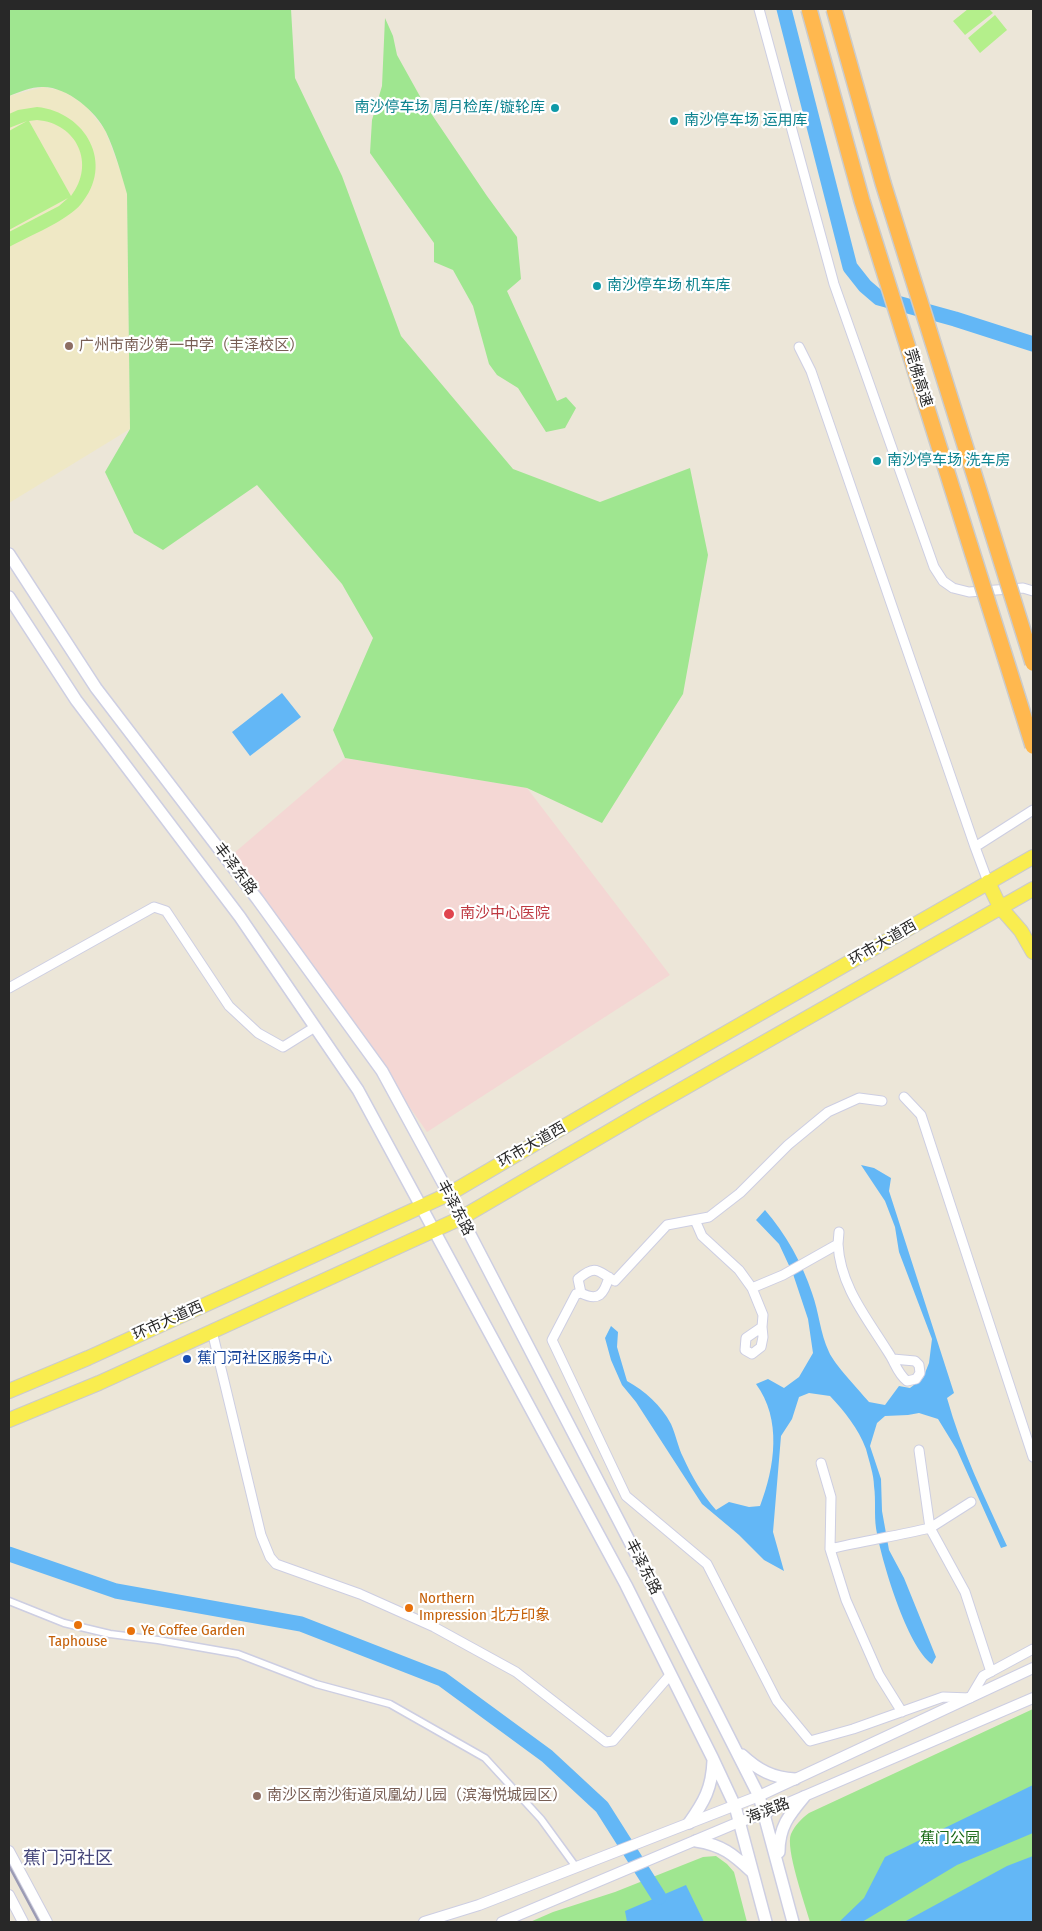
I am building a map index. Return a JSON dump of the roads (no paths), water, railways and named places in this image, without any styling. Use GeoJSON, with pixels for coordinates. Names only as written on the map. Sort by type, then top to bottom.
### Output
{"type":"FeatureCollection","features":[{"type":"Feature","properties":{"kind":"highway","name":"莞佛高速"},"geometry":{"type":"LineString","coordinates":[[809,9],[862,201],[1033,746]]}},
{"type":"Feature","properties":{"kind":"highway","name":"莞佛高速"},"geometry":{"type":"LineString","coordinates":[[834,9],[886,192],[1033,663]]}},
{"type":"Feature","properties":{"kind":"main road","name":"丰泽东路"},"geometry":{"type":"LineString","coordinates":[[9,554],[96,688],[258,900],[382,1071],[643,1566],[760,1796],[793,1922]]}},
{"type":"Feature","properties":{"kind":"main road","name":"丰泽东路"},"geometry":{"type":"LineString","coordinates":[[9,597],[76,700],[240,918],[358,1090],[626,1585],[713,1759],[735,1806],[766,1920]]}},
{"type":"Feature","properties":{"kind":"main road","name":"环市大道西"},"geometry":{"type":"LineString","coordinates":[[9,1391],[88,1358],[448,1194],[1033,857]]}},
{"type":"Feature","properties":{"kind":"main road"},"geometry":{"type":"LineString","coordinates":[[988,882],[1000,907],[1021,931],[1033,952]]}},
{"type":"Feature","properties":{"kind":"main road","name":"环市大道西"},"geometry":{"type":"LineString","coordinates":[[9,1420],[99,1383],[461,1218],[1033,889]]}},
{"type":"Feature","properties":{"kind":"main road"},"geometry":{"type":"LineString","coordinates":[[736,1749],[753,1765],[767,1773],[781,1778],[795,1779]]}},
{"type":"Feature","properties":{"kind":"main road"},"geometry":{"type":"LineString","coordinates":[[689,1824],[708,1792],[712,1776],[713,1759]]}},
{"type":"Feature","properties":{"kind":"main road"},"geometry":{"type":"LineString","coordinates":[[779,1866],[779,1842],[784,1824],[804,1797]]}},
{"type":"Feature","properties":{"kind":"main road"},"geometry":{"type":"LineString","coordinates":[[696,1841],[722,1848],[736,1856],[752,1872]]}},
{"type":"Feature","properties":{"kind":"street"},"geometry":{"type":"LineString","coordinates":[[759,9],[834,284],[934,567],[943,582],[953,588],[969,592],[1022,588],[1033,591]]}},
{"type":"Feature","properties":{"kind":"street"},"geometry":{"type":"LineString","coordinates":[[799,346],[811,371],[988,882]]}},
{"type":"Feature","properties":{"kind":"street"},"geometry":{"type":"LineString","coordinates":[[975,847],[1033,810]]}},
{"type":"Feature","properties":{"kind":"street"},"geometry":{"type":"LineString","coordinates":[[9,988],[154,907],[166,911],[229,1006],[258,1033],[283,1046],[315,1027]]}},
{"type":"Feature","properties":{"kind":"street"},"geometry":{"type":"LineString","coordinates":[[904,1097],[921,1115],[1033,1457]]}},
{"type":"Feature","properties":{"kind":"street"},"geometry":{"type":"LineString","coordinates":[[582,1293],[578,1279],[591,1270],[600,1270],[615,1281],[667,1225],[709,1217],[740,1193],[788,1145],[828,1112],[860,1098],[882,1101]]}},
{"type":"Feature","properties":{"kind":"street"},"geometry":{"type":"LineString","coordinates":[[695,1220],[702,1236],[739,1270],[752,1288],[763,1315],[762,1327]]}},
{"type":"Feature","properties":{"kind":"street"},"geometry":{"type":"LineString","coordinates":[[839,1232],[838,1256],[854,1300],[893,1360]]}},
{"type":"Feature","properties":{"kind":"street"},"geometry":{"type":"LineString","coordinates":[[752,1288],[783,1275],[838,1244]]}},
{"type":"Feature","properties":{"kind":"street"},"geometry":{"type":"LineString","coordinates":[[609,1278],[598,1297],[591,1298],[582,1293],[576,1294],[552,1340],[626,1496],[707,1564],[776,1701],[810,1741],[852,1729],[943,1697],[970,1698]]}},
{"type":"Feature","properties":{"kind":"street"},"geometry":{"type":"LineString","coordinates":[[212,1331],[261,1535],[270,1557],[276,1564],[360,1594],[441,1631],[516,1672],[606,1742],[614,1741],[670,1675]]}},
{"type":"Feature","properties":{"kind":"street"},"geometry":{"type":"LineString","coordinates":[[919,1450],[930,1528],[965,1592],[991,1672]]}},
{"type":"Feature","properties":{"kind":"street"},"geometry":{"type":"LineString","coordinates":[[821,1463],[831,1497],[830,1549],[846,1600],[875,1667],[902,1712]]}},
{"type":"Feature","properties":{"kind":"street"},"geometry":{"type":"LineString","coordinates":[[830,1549],[930,1528],[971,1502]]}},
{"type":"Feature","properties":{"kind":"street"},"geometry":{"type":"LineString","coordinates":[[9,1602],[64,1623],[110,1634],[238,1654],[316,1684],[390,1704],[485,1758],[542,1819],[576,1867]]}},
{"type":"Feature","properties":{"kind":"street"},"geometry":{"type":"LineString","coordinates":[[970,1698],[983,1676],[1033,1649]]}},
{"type":"Feature","properties":{"kind":"street"},"geometry":{"type":"LineString","coordinates":[[424,1922],[480,1905],[760,1796],[1033,1668]]}},
{"type":"Feature","properties":{"kind":"street","name":"海滨路"},"geometry":{"type":"LineString","coordinates":[[502,1922],[739,1822],[804,1797],[1033,1698]]}},
{"type":"Feature","properties":{"kind":"street"},"geometry":{"type":"LineString","coordinates":[[9,1851],[47,1922]]}},
{"type":"Feature","properties":{"kind":"street"},"geometry":{"type":"LineString","coordinates":[[9,1896],[23,1922]]}},
{"type":"Feature","properties":{"kind":"water"},"geometry":{"type":"Polygon","coordinates":[[[282,693],[301,717],[250,756],[232,732],[282,693]]]}},
{"type":"Feature","properties":{"kind":"water"},"geometry":{"type":"Polygon","coordinates":[[[861,1165],[874,1168],[891,1178],[889,1191],[954,1393],[947,1398],[959,1436],[974,1473],[1007,1546],[1001,1548],[957,1450],[938,1419],[919,1413],[885,1416],[877,1423],[870,1446],[881,1479],[882,1511],[889,1550],[904,1578],[936,1657],[932,1664],[913,1640],[889,1580],[876,1528],[874,1482],[866,1449],[851,1421],[830,1396],[809,1393],[799,1397],[792,1419],[781,1436],[773,1532],[784,1571],[764,1560],[739,1535],[702,1504],[636,1402],[622,1385],[611,1360],[605,1338],[611,1326],[618,1332],[617,1347],[627,1381],[652,1399],[667,1417],[690,1471],[716,1510],[729,1502],[749,1507],[760,1506],[772,1459],[773,1428],[770,1412],[756,1384],[768,1379],[784,1388],[799,1377],[813,1353],[808,1319],[793,1274],[779,1244],[756,1220],[765,1210],[793,1249],[808,1282],[826,1345],[832,1357],[869,1402],[885,1405],[899,1386],[910,1388],[923,1378],[929,1363],[932,1339],[899,1252],[895,1227],[885,1201],[861,1165]]]}},
{"type":"Feature","properties":{"kind":"water"},"geometry":{"type":"Polygon","coordinates":[[[1033,1785],[1033,1833],[957,1865],[862,1922],[839,1922],[864,1898],[885,1857],[1033,1785]]]}},
{"type":"Feature","properties":{"kind":"water"},"geometry":{"type":"Polygon","coordinates":[[[1033,1856],[1033,1922],[904,1922],[1007,1866],[1033,1856]]]}},
{"type":"Feature","properties":{"kind":"water"},"geometry":{"type":"Polygon","coordinates":[[[686,1885],[704,1922],[627,1922],[625,1911],[686,1885]]]}},
{"type":"Feature","properties":{"kind":"waterway"},"geometry":{"type":"LineString","coordinates":[[784,9],[850,267],[865,286],[879,298],[955,319],[1033,344]]}},
{"type":"Feature","properties":{"kind":"waterway"},"geometry":{"type":"LineString","coordinates":[[9,1554],[116,1591],[301,1624],[442,1679],[547,1756],[602,1807],[659,1897]]}},
{"type":"Feature","properties":{"kind":"railway"},"geometry":{"type":"LineString","coordinates":[[9,1866],[39,1922]]}},
{"type":"Feature","properties":{"kind":"place","name":"南沙停车场 周月检库/镟轮库"},"geometry":{"type":"Point","coordinates":[555,108]}},
{"type":"Feature","properties":{"kind":"place","name":"南沙停车场 运用库"},"geometry":{"type":"Point","coordinates":[674,121]}},
{"type":"Feature","properties":{"kind":"place","name":"南沙停车场 机车库"},"geometry":{"type":"Point","coordinates":[597,286]}},
{"type":"Feature","properties":{"kind":"place","name":"广州市南沙第一中学（丰泽校区）"},"geometry":{"type":"Point","coordinates":[69,346]}},
{"type":"Feature","properties":{"kind":"place","name":"南沙停车场 洗车房"},"geometry":{"type":"Point","coordinates":[877,461]}},
{"type":"Feature","properties":{"kind":"place","name":"南沙中心医院"},"geometry":{"type":"Point","coordinates":[449,914]}},
{"type":"Feature","properties":{"kind":"place","name":"蕉门河社区服务中心"},"geometry":{"type":"Point","coordinates":[187,1359]}},
{"type":"Feature","properties":{"kind":"place","name":"Northern Impression 北方印象"},"geometry":{"type":"Point","coordinates":[409,1608]}},
{"type":"Feature","properties":{"kind":"place","name":"Taphouse"},"geometry":{"type":"Point","coordinates":[78,1625]}},
{"type":"Feature","properties":{"kind":"place","name":"Ye Coffee Garden"},"geometry":{"type":"Point","coordinates":[131,1631]}},
{"type":"Feature","properties":{"kind":"place","name":"南沙区南沙街道凤凰幼儿园（滨海悦城园区）"},"geometry":{"type":"Point","coordinates":[257,1796]}},
{"type":"Feature","properties":{"kind":"district","name":"蕉门河社区"},"geometry":{"type":"Point","coordinates":[68,1859]}},
{"type":"Feature","properties":{"kind":"park label","name":"蕉门公园"},"geometry":{"type":"Point","coordinates":[950,1839]}}]}
